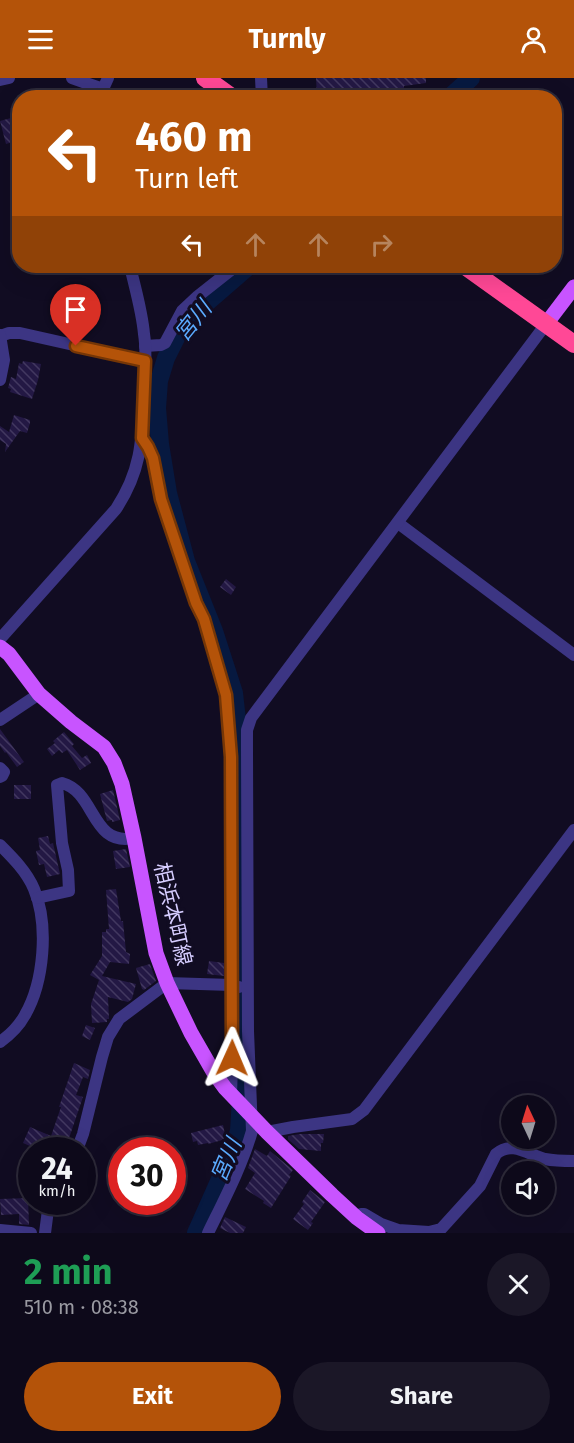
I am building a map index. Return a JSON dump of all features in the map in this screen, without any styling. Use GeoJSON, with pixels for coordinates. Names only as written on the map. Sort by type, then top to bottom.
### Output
{"type":"FeatureCollection","features":[{"type":"Feature","properties":{"kind":"highway"},"geometry":{"type":"LineString","coordinates":[[204,78],[221,90]]}},
{"type":"Feature","properties":{"kind":"highway"},"geometry":{"type":"LineString","coordinates":[[475,273],[574,344]]}},
{"type":"Feature","properties":{"kind":"main road"},"geometry":{"type":"LineString","coordinates":[[546,324],[574,286]]}},
{"type":"Feature","properties":{"kind":"main road","name":"相浜本町線"},"geometry":{"type":"LineString","coordinates":[[0,647],[9,654],[39,694],[110,755],[122,784],[154,944],[167,982],[208,1062],[221,1082],[267,1132],[332,1196],[378,1233]]}},
{"type":"Feature","properties":{"kind":"street"},"geometry":{"type":"LineString","coordinates":[[0,80],[9,78]]}},
{"type":"Feature","properties":{"kind":"street"},"geometry":{"type":"LineString","coordinates":[[72,78],[104,88]]}},
{"type":"Feature","properties":{"kind":"street"},"geometry":{"type":"LineString","coordinates":[[0,639],[116,509],[135,471],[142,438],[145,336],[132,273]]}},
{"type":"Feature","properties":{"kind":"street"},"geometry":{"type":"LineString","coordinates":[[145,346],[165,343],[182,311],[227,273]]}},
{"type":"Feature","properties":{"kind":"street"},"geometry":{"type":"LineString","coordinates":[[208,1233],[248,1145],[252,1131],[241,1105],[233,1040],[240,986],[248,724],[546,324]]}},
{"type":"Feature","properties":{"kind":"street"},"geometry":{"type":"LineString","coordinates":[[0,380],[4,360],[0,336],[9,333],[20,333],[145,361]]}},
{"type":"Feature","properties":{"kind":"street"},"geometry":{"type":"LineString","coordinates":[[142,438],[153,458],[161,499],[196,603],[204,619],[226,695],[231,757],[240,986],[248,1031],[241,1105]]}},
{"type":"Feature","properties":{"kind":"street"},"geometry":{"type":"LineString","coordinates":[[398,523],[574,655]]}},
{"type":"Feature","properties":{"kind":"street"},"geometry":{"type":"LineString","coordinates":[[0,720],[39,694]]}},
{"type":"Feature","properties":{"kind":"street"},"geometry":{"type":"LineString","coordinates":[[0,768],[4,772],[0,777]]}},
{"type":"Feature","properties":{"kind":"street"},"geometry":{"type":"LineString","coordinates":[[37,898],[69,891],[57,785],[62,783],[74,788],[103,830],[110,836],[117,839],[134,838]]}},
{"type":"Feature","properties":{"kind":"street"},"geometry":{"type":"LineString","coordinates":[[267,1132],[293,1126],[352,1119],[358,1116],[574,830]]}},
{"type":"Feature","properties":{"kind":"street"},"geometry":{"type":"LineString","coordinates":[[0,845],[29,880],[40,906],[42,925],[40,967],[30,1005],[24,1017],[0,1042]]}},
{"type":"Feature","properties":{"kind":"street"},"geometry":{"type":"LineString","coordinates":[[82,1137],[108,1037],[119,1019],[167,982],[240,986]]}},
{"type":"Feature","properties":{"kind":"street"},"geometry":{"type":"LineString","coordinates":[[357,1218],[364,1214],[389,1228],[435,1232],[445,1226],[474,1194],[493,1159],[500,1151],[516,1148],[546,1159],[574,1161]]}},
{"type":"Feature","properties":{"kind":"street"},"geometry":{"type":"LineString","coordinates":[[45,1233],[47,1215]]}},
{"type":"Feature","properties":{"kind":"street"},"geometry":{"type":"LineString","coordinates":[[0,1230],[31,1233]]}},
{"type":"Feature","properties":{"kind":"building"},"geometry":{"type":"Polygon","coordinates":[[[316,78],[426,78],[426,83],[404,86],[404,90],[317,90],[316,78]]]}},
{"type":"Feature","properties":{"kind":"building"},"geometry":{"type":"Polygon","coordinates":[[[11,118],[12,142],[6,144],[0,121],[11,118]]]}},
{"type":"Feature","properties":{"kind":"building"},"geometry":{"type":"Polygon","coordinates":[[[23,361],[41,364],[32,399],[10,392],[11,389],[8,388],[11,377],[16,379],[19,363],[22,364],[23,361]]]}},
{"type":"Feature","properties":{"kind":"building"},"geometry":{"type":"Polygon","coordinates":[[[14,415],[30,420],[30,423],[27,433],[20,431],[5,452],[6,444],[0,440],[0,426],[9,432],[14,415]]]}},
{"type":"Feature","properties":{"kind":"building"},"geometry":{"type":"Polygon","coordinates":[[[226,579],[236,587],[231,595],[220,587],[226,579]]]}},
{"type":"Feature","properties":{"kind":"building"},"geometry":{"type":"Polygon","coordinates":[[[0,729],[24,762],[17,767],[0,746],[0,729]]]}},
{"type":"Feature","properties":{"kind":"building"},"geometry":{"type":"Polygon","coordinates":[[[64,732],[82,758],[87,755],[91,763],[80,770],[67,750],[62,753],[59,750],[52,756],[47,749],[64,732]]]}},
{"type":"Feature","properties":{"kind":"building"},"geometry":{"type":"Polygon","coordinates":[[[14,785],[31,785],[31,799],[14,799],[14,785]]]}},
{"type":"Feature","properties":{"kind":"building"},"geometry":{"type":"Polygon","coordinates":[[[113,790],[120,820],[112,822],[112,820],[107,821],[100,794],[113,790]]]}},
{"type":"Feature","properties":{"kind":"building"},"geometry":{"type":"Polygon","coordinates":[[[48,836],[50,844],[53,843],[60,874],[47,877],[44,864],[39,865],[36,851],[40,850],[38,838],[48,836]]]}},
{"type":"Feature","properties":{"kind":"building"},"geometry":{"type":"Polygon","coordinates":[[[126,849],[130,867],[116,869],[113,851],[126,849]]]}},
{"type":"Feature","properties":{"kind":"building"},"geometry":{"type":"Polygon","coordinates":[[[116,889],[121,921],[123,921],[126,952],[130,954],[129,964],[110,962],[102,976],[136,984],[132,999],[128,1002],[108,997],[109,1019],[107,1022],[92,1023],[91,1004],[99,980],[90,975],[102,956],[102,932],[109,929],[106,890],[116,889]]]}},
{"type":"Feature","properties":{"kind":"building"},"geometry":{"type":"Polygon","coordinates":[[[209,961],[224,963],[224,976],[207,974],[209,961]]]}},
{"type":"Feature","properties":{"kind":"building"},"geometry":{"type":"Polygon","coordinates":[[[150,964],[156,981],[144,990],[136,968],[150,964]]]}},
{"type":"Feature","properties":{"kind":"building"},"geometry":{"type":"Polygon","coordinates":[[[86,1025],[95,1028],[90,1040],[82,1036],[86,1025]]]}},
{"type":"Feature","properties":{"kind":"building"},"geometry":{"type":"Polygon","coordinates":[[[74,1063],[90,1070],[88,1079],[83,1077],[76,1095],[83,1097],[69,1137],[26,1137],[30,1127],[51,1136],[61,1107],[59,1107],[74,1063]]]}},
{"type":"Feature","properties":{"kind":"building"},"geometry":{"type":"Polygon","coordinates":[[[223,1125],[226,1139],[198,1145],[197,1141],[193,1142],[191,1133],[223,1125]]]}},
{"type":"Feature","properties":{"kind":"building"},"geometry":{"type":"Polygon","coordinates":[[[324,1134],[321,1151],[299,1149],[288,1139],[288,1136],[324,1134]]]}},
{"type":"Feature","properties":{"kind":"building"},"geometry":{"type":"Polygon","coordinates":[[[255,1149],[267,1156],[270,1151],[293,1170],[271,1208],[245,1189],[255,1173],[248,1168],[255,1149]]]}},
{"type":"Feature","properties":{"kind":"building"},"geometry":{"type":"Polygon","coordinates":[[[310,1190],[325,1202],[308,1230],[293,1219],[304,1204],[302,1202],[310,1190]]]}},
{"type":"Feature","properties":{"kind":"building"},"geometry":{"type":"Polygon","coordinates":[[[18,1198],[18,1214],[1,1215],[0,1199],[18,1198]]]}},
{"type":"Feature","properties":{"kind":"building"},"geometry":{"type":"Polygon","coordinates":[[[19,1215],[29,1215],[29,1225],[19,1224],[19,1215]]]}},
{"type":"Feature","properties":{"kind":"building"},"geometry":{"type":"Polygon","coordinates":[[[225,1217],[246,1227],[243,1233],[230,1233],[220,1228],[225,1217]]]}},
{"type":"Feature","properties":{"kind":"waterway","name":"宮川"},"geometry":{"type":"LineString","coordinates":[[458,90],[471,78]]}},
{"type":"Feature","properties":{"kind":"waterway","name":"宮川"},"geometry":{"type":"LineString","coordinates":[[196,1233],[239,1131],[242,1082],[237,720],[234,693],[214,631],[186,561],[168,493],[157,408],[159,381],[166,358],[177,336],[204,305],[241,273]]}},
{"type":"Feature","properties":{"kind":"route"},"geometry":{"type":"LineString","coordinates":[[76,346],[145,361],[142,438],[153,458],[161,499],[196,603],[204,619],[226,695],[231,757],[232,1058]]}}]}
